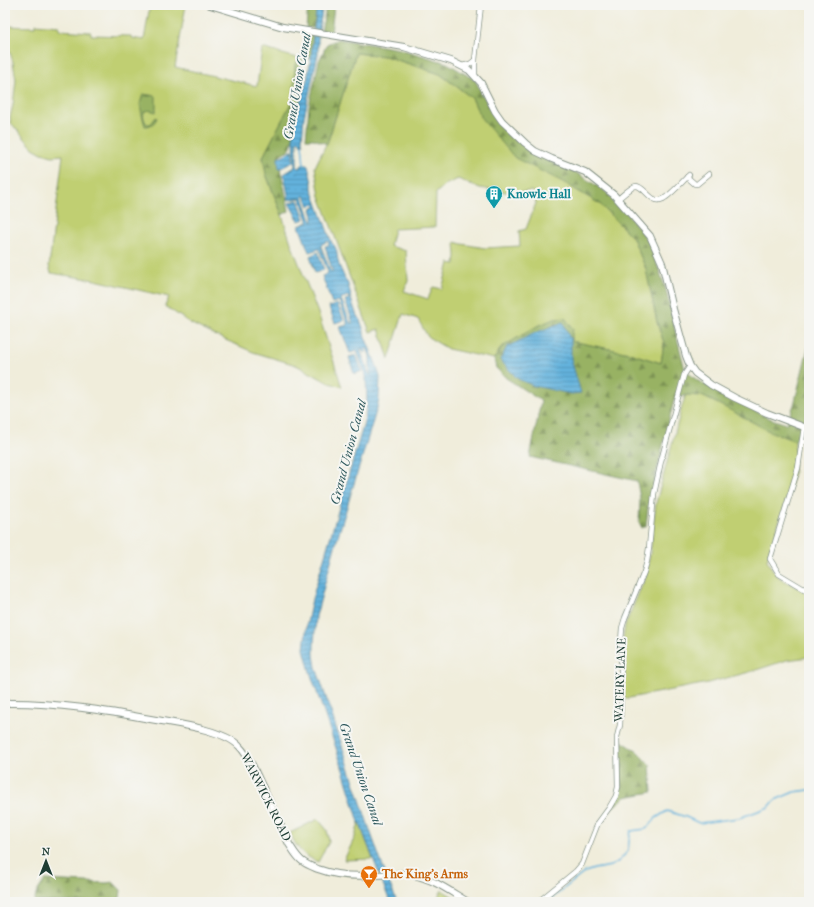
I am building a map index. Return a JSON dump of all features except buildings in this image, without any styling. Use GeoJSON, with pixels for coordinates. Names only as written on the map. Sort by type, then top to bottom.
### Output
{"type":"FeatureCollection","features":[{"type":"Feature","properties":{"kind":"main road"},"geometry":{"type":"LineString","coordinates":[[210,5],[283,27],[404,46],[462,66],[469,70],[481,83],[495,111],[502,121],[535,151],[585,172],[614,195],[650,236],[662,263],[686,356],[690,366],[695,372],[711,385],[729,395],[767,413],[806,428]]}},
{"type":"Feature","properties":{"kind":"main road","name":"WARWICK ROAD"},"geometry":{"type":"LineString","coordinates":[[5,703],[44,704],[106,711],[189,726],[224,736],[234,742],[245,753],[289,844],[303,862],[335,874],[353,876],[411,874],[437,884],[468,902]]}},
{"type":"Feature","properties":{"kind":"street"},"geometry":{"type":"LineString","coordinates":[[476,76],[481,5]]}},
{"type":"Feature","properties":{"kind":"street"},"geometry":{"type":"LineString","coordinates":[[462,66],[470,64],[476,60]]}},
{"type":"Feature","properties":{"kind":"street"},"geometry":{"type":"LineString","coordinates":[[618,200],[632,187],[636,186],[656,200],[663,199],[688,176],[695,184],[697,184],[709,174]]}},
{"type":"Feature","properties":{"kind":"street","name":"WATERY LANE"},"geometry":{"type":"LineString","coordinates":[[538,902],[576,871],[582,864],[598,823],[616,796],[618,787],[617,737],[620,725],[622,628],[640,584],[647,561],[654,494],[661,461],[684,375],[690,366]]}},
{"type":"Feature","properties":{"kind":"street"},"geometry":{"type":"LineString","coordinates":[[806,428],[798,468],[770,559],[779,574],[809,592]]}},
{"type":"Feature","properties":{"kind":"green space"},"geometry":{"type":"Polygon","coordinates":[[[150,5],[186,5],[175,67],[257,86],[262,48],[300,59],[295,64],[294,97],[263,157],[266,174],[318,313],[342,387],[327,382],[296,365],[253,352],[190,323],[165,306],[169,297],[95,280],[51,273],[49,266],[63,155],[52,156],[33,148],[11,123],[10,117],[16,80],[13,62],[5,37],[5,26],[35,27],[35,24],[59,26],[59,30],[91,32],[91,35],[131,36],[132,38],[144,40],[150,5]]]}},
{"type":"Feature","properties":{"kind":"green space"},"geometry":{"type":"Polygon","coordinates":[[[308,5],[316,5],[314,28],[306,28],[308,5]]]}},
{"type":"Feature","properties":{"kind":"green space"},"geometry":{"type":"Polygon","coordinates":[[[325,5],[334,5],[331,33],[321,31],[325,14],[325,5]]]}},
{"type":"Feature","properties":{"kind":"green space"},"geometry":{"type":"Polygon","coordinates":[[[307,34],[313,36],[311,57],[302,60],[302,83],[293,140],[290,149],[281,154],[278,158],[289,211],[282,215],[266,174],[263,157],[294,97],[295,64],[300,58],[307,34]]]}},
{"type":"Feature","properties":{"kind":"green space"},"geometry":{"type":"Polygon","coordinates":[[[338,39],[400,49],[447,63],[475,80],[500,123],[522,145],[545,160],[572,170],[605,191],[624,210],[650,244],[666,290],[685,370],[698,381],[769,418],[786,424],[794,405],[809,344],[809,401],[805,421],[795,441],[769,431],[702,396],[686,395],[674,400],[648,507],[646,526],[642,528],[639,522],[640,499],[637,481],[530,457],[541,401],[506,378],[496,368],[494,359],[502,347],[537,326],[554,319],[565,318],[573,329],[571,341],[629,353],[661,363],[664,343],[657,322],[646,269],[633,238],[600,204],[563,182],[515,158],[481,118],[472,98],[440,74],[385,56],[356,53],[327,144],[314,139],[306,139],[309,106],[319,61],[327,44],[338,39]]]}},
{"type":"Feature","properties":{"kind":"green space"},"geometry":{"type":"Polygon","coordinates":[[[356,53],[385,56],[440,74],[472,98],[481,118],[563,182],[600,204],[633,238],[646,269],[657,322],[664,343],[661,363],[629,353],[571,341],[502,346],[494,359],[448,349],[428,337],[418,319],[403,314],[389,359],[379,329],[370,332],[320,196],[315,167],[329,138],[356,53]],[[458,179],[445,185],[436,193],[435,227],[394,229],[390,246],[406,251],[408,281],[404,291],[428,299],[433,287],[442,289],[449,263],[455,264],[455,242],[485,248],[520,246],[519,231],[526,229],[536,203],[532,191],[513,193],[480,188],[458,179]]]}},
{"type":"Feature","properties":{"kind":"green space"},"geometry":{"type":"Polygon","coordinates":[[[143,94],[156,96],[156,112],[150,110],[144,112],[144,120],[147,124],[150,124],[156,117],[157,118],[155,122],[147,126],[145,126],[140,104],[143,94]]]}},
{"type":"Feature","properties":{"kind":"green space"},"geometry":{"type":"Polygon","coordinates":[[[686,395],[702,396],[795,441],[794,473],[767,560],[780,578],[809,594],[809,657],[787,660],[708,683],[624,699],[622,658],[625,625],[646,576],[656,503],[686,395]]]}},
{"type":"Feature","properties":{"kind":"green space"},"geometry":{"type":"Polygon","coordinates":[[[620,740],[638,752],[650,765],[652,792],[625,797],[613,807],[619,791],[620,783],[620,740]]]}},
{"type":"Feature","properties":{"kind":"green space"},"geometry":{"type":"Polygon","coordinates":[[[318,819],[327,830],[329,842],[318,862],[301,851],[295,844],[290,833],[318,819]]]}},
{"type":"Feature","properties":{"kind":"green space"},"geometry":{"type":"Polygon","coordinates":[[[359,822],[373,859],[344,860],[355,837],[359,822]]]}},
{"type":"Feature","properties":{"kind":"green space"},"geometry":{"type":"Polygon","coordinates":[[[45,880],[106,883],[113,882],[121,890],[120,898],[112,902],[34,901],[37,892],[45,880]]]}},
{"type":"Feature","properties":{"kind":"green space"},"geometry":{"type":"Polygon","coordinates":[[[442,890],[461,902],[435,902],[442,890]]]}},
{"type":"Feature","properties":{"kind":"water"},"geometry":{"type":"Polygon","coordinates":[[[316,5],[323,5],[318,35],[318,54],[304,117],[303,144],[301,144],[299,140],[297,141],[297,166],[299,169],[302,165],[308,165],[312,189],[332,243],[336,249],[339,266],[347,281],[350,296],[380,377],[377,408],[336,543],[316,616],[314,655],[316,667],[373,839],[397,902],[390,902],[359,822],[310,672],[304,649],[312,599],[364,423],[367,404],[366,377],[357,351],[350,353],[340,327],[347,325],[347,322],[339,301],[332,303],[322,276],[328,272],[319,249],[309,252],[299,226],[308,222],[308,220],[300,198],[289,200],[284,174],[295,167],[293,140],[295,121],[307,80],[316,5]],[[304,195],[303,197],[313,222],[311,209],[316,207],[315,204],[309,206],[304,195]],[[328,241],[321,246],[330,270],[333,273],[325,246],[329,245],[328,241]],[[348,296],[341,299],[352,324],[345,300],[349,299],[348,296]],[[365,348],[366,352],[364,353],[362,349],[360,349],[369,374],[371,375],[370,356],[367,348],[365,348]]]}},
{"type":"Feature","properties":{"kind":"water"},"geometry":{"type":"Polygon","coordinates":[[[293,150],[293,162],[279,169],[278,158],[293,150]]]}},
{"type":"Feature","properties":{"kind":"water"},"geometry":{"type":"Polygon","coordinates":[[[298,200],[305,219],[299,221],[289,203],[298,200]]]}},
{"type":"Feature","properties":{"kind":"water"},"geometry":{"type":"Polygon","coordinates":[[[318,252],[324,270],[315,273],[310,256],[318,252]]]}},
{"type":"Feature","properties":{"kind":"water"},"geometry":{"type":"Polygon","coordinates":[[[337,304],[344,320],[335,323],[329,307],[337,304]]]}},
{"type":"Feature","properties":{"kind":"water"},"geometry":{"type":"Polygon","coordinates":[[[563,322],[571,341],[571,359],[581,393],[571,394],[534,386],[518,379],[500,360],[507,347],[535,333],[563,322]]]}},
{"type":"Feature","properties":{"kind":"water"},"geometry":{"type":"Polygon","coordinates":[[[356,355],[362,371],[354,374],[349,357],[356,355]]]}},
{"type":"Feature","properties":{"kind":"waterway"},"geometry":{"type":"LineString","coordinates":[[302,144],[304,165]]}},
{"type":"Feature","properties":{"kind":"waterway"},"geometry":{"type":"LineString","coordinates":[[547,902],[585,872],[611,866],[619,861],[628,851],[631,831],[646,829],[656,818],[667,811],[699,823],[739,818],[769,807],[775,800],[794,792],[809,790]]}},
{"type":"Feature","properties":{"kind":"place","name":"Knowle Hall"},"geometry":{"type":"Point","coordinates":[494,209]}},
{"type":"Feature","properties":{"kind":"place","name":"The King's Arms"},"geometry":{"type":"Point","coordinates":[369,889]}},
{"type":"Feature","properties":{"kind":"water label","name":"Grand Union Canal"},"geometry":{"type":"Point","coordinates":[297,86]}},
{"type":"Feature","properties":{"kind":"water label","name":"Grand Union Canal"},"geometry":{"type":"Point","coordinates":[348,452]}},
{"type":"Feature","properties":{"kind":"water label","name":"Grand Union Canal"},"geometry":{"type":"Point","coordinates":[361,774]}}]}
